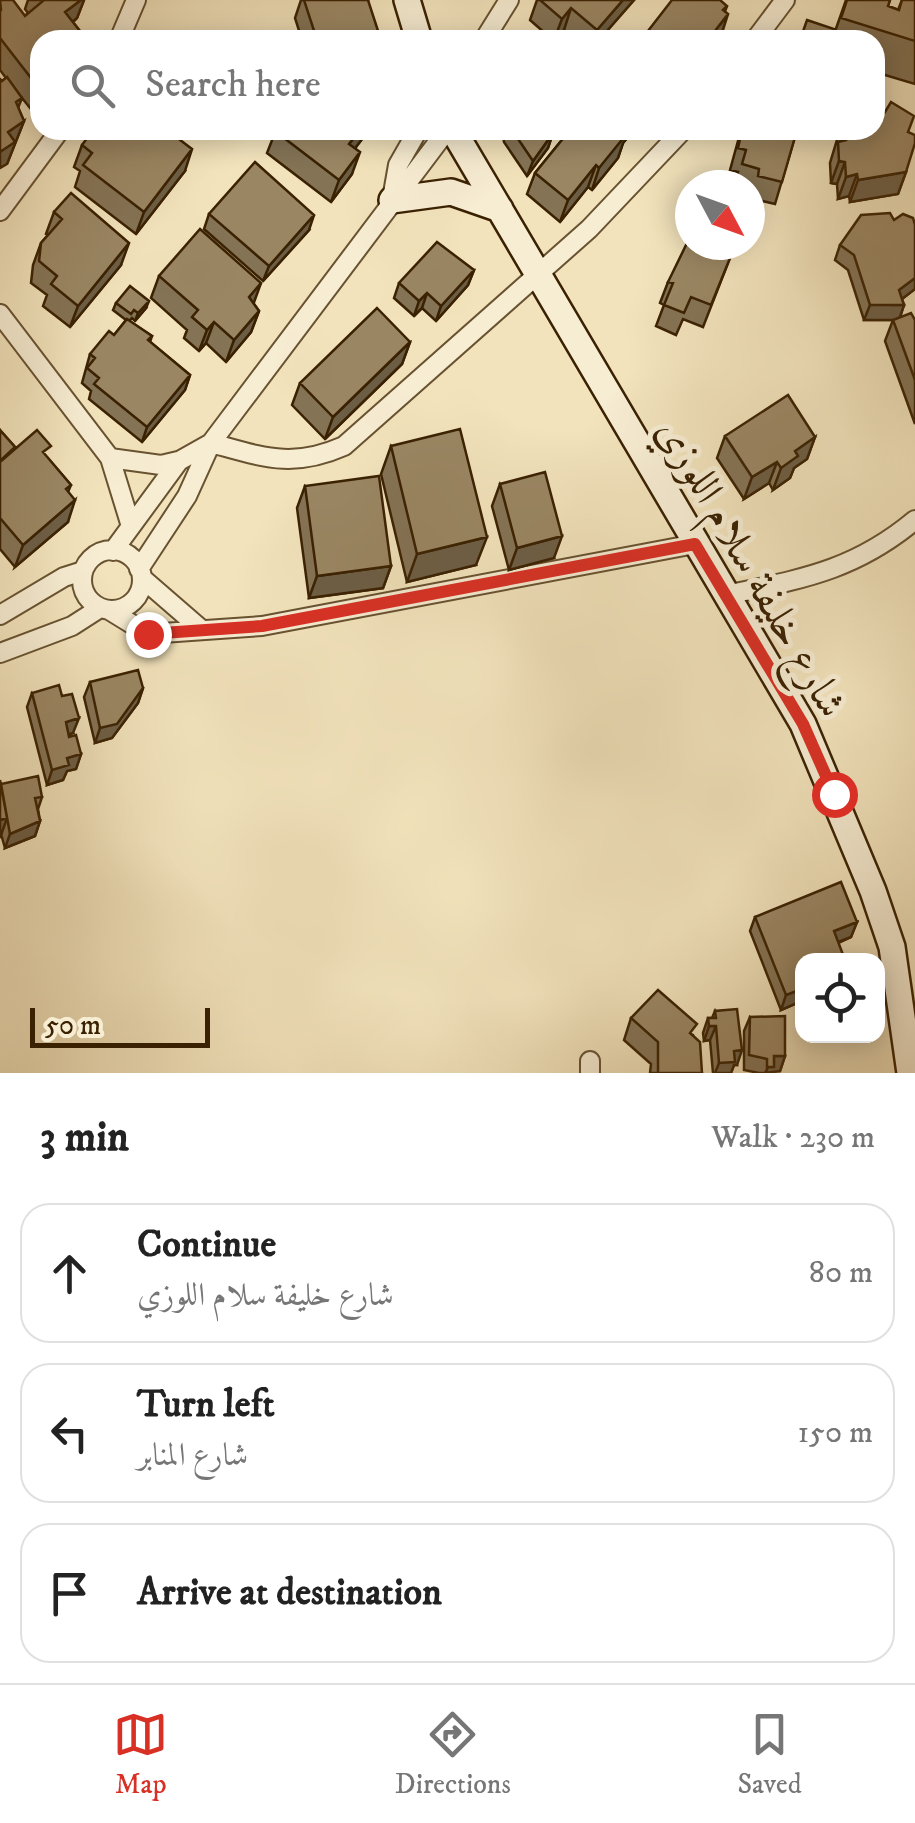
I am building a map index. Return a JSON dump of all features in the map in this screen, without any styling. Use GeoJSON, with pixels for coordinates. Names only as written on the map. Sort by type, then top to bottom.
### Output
{"type":"FeatureCollection","features":[{"type":"Feature","properties":{"kind":"street"},"geometry":{"type":"LineString","coordinates":[[123,30],[136,0]]}},
{"type":"Feature","properties":{"kind":"street"},"geometry":{"type":"LineString","coordinates":[[407,0],[415,30]]}},
{"type":"Feature","properties":{"kind":"street"},"geometry":{"type":"LineString","coordinates":[[490,30],[509,0]]}},
{"type":"Feature","properties":{"kind":"street"},"geometry":{"type":"LineString","coordinates":[[762,30],[785,0]]}},
{"type":"Feature","properties":{"kind":"street"},"geometry":{"type":"LineString","coordinates":[[0,212],[53,140]]}},
{"type":"Feature","properties":{"kind":"street"},"geometry":{"type":"LineString","coordinates":[[392,200],[398,165],[412,140]]}},
{"type":"Feature","properties":{"kind":"street"},"geometry":{"type":"LineString","coordinates":[[0,653],[135,599],[141,573],[187,496],[212,443],[392,200],[442,140]]}},
{"type":"Feature","properties":{"kind":"street","name":"شارع خليفة سلام اللوزي"},"geometry":{"type":"LineString","coordinates":[[456,140],[803,724],[874,891],[892,947],[910,1073]]}},
{"type":"Feature","properties":{"kind":"street"},"geometry":{"type":"LineString","coordinates":[[110,458],[160,465],[179,461],[212,443],[271,460],[298,461],[344,446],[589,229],[674,140]]}},
{"type":"Feature","properties":{"kind":"street"},"geometry":{"type":"LineString","coordinates":[[392,200],[451,192],[500,209]]}},
{"type":"Feature","properties":{"kind":"street"},"geometry":{"type":"LineString","coordinates":[[0,314],[110,458],[130,522]]}},
{"type":"Feature","properties":{"kind":"street"},"geometry":{"type":"LineString","coordinates":[[113,551],[130,522],[179,461]]}},
{"type":"Feature","properties":{"kind":"street"},"geometry":{"type":"LineString","coordinates":[[726,595],[839,569],[889,542],[915,520]]}},
{"type":"Feature","properties":{"kind":"street"},"geometry":{"type":"LineString","coordinates":[[83,571],[85,594],[148,634],[262,626],[695,544]]}},
{"type":"Feature","properties":{"kind":"street"},"geometry":{"type":"LineString","coordinates":[[0,615],[64,577],[83,571],[97,554],[113,551],[127,554],[141,573],[202,630]]}},
{"type":"Feature","properties":{"kind":"building"},"geometry":{"type":"Polygon","coordinates":[[[0,0],[13,0],[25,16],[42,0],[81,0],[65,12],[79,30],[30,30],[30,77],[0,38],[0,0]]]}},
{"type":"Feature","properties":{"kind":"building"},"geometry":{"type":"Polygon","coordinates":[[[304,0],[368,0],[378,30],[314,30],[304,0]]]}},
{"type":"Feature","properties":{"kind":"building"},"geometry":{"type":"Polygon","coordinates":[[[540,0],[623,0],[597,30],[571,8],[562,19],[540,0]]]}},
{"type":"Feature","properties":{"kind":"building"},"geometry":{"type":"Polygon","coordinates":[[[672,0],[720,0],[727,6],[723,10],[728,14],[716,30],[649,30],[672,0]]]}},
{"type":"Feature","properties":{"kind":"building"},"geometry":{"type":"Polygon","coordinates":[[[847,0],[890,0],[888,6],[899,10],[902,0],[915,0],[915,41],[885,30],[841,18],[847,0]]]}},
{"type":"Feature","properties":{"kind":"building"},"geometry":{"type":"Polygon","coordinates":[[[807,20],[834,29],[834,30],[804,30],[807,20]]]}},
{"type":"Feature","properties":{"kind":"building"},"geometry":{"type":"Polygon","coordinates":[[[7,77],[22,98],[16,102],[24,121],[8,132],[15,142],[0,152],[0,79],[7,77]]]}},
{"type":"Feature","properties":{"kind":"building"},"geometry":{"type":"Polygon","coordinates":[[[891,102],[914,116],[908,132],[915,135],[915,143],[906,172],[858,180],[857,174],[846,177],[845,162],[839,161],[838,142],[885,140],[885,112],[891,102]]]}},
{"type":"Feature","properties":{"kind":"building"},"geometry":{"type":"Polygon","coordinates":[[[86,140],[180,140],[192,149],[144,212],[83,165],[92,153],[82,145],[86,140]]]}},
{"type":"Feature","properties":{"kind":"building"},"geometry":{"type":"Polygon","coordinates":[[[287,140],[352,140],[349,144],[360,152],[339,180],[287,140]]]}},
{"type":"Feature","properties":{"kind":"building"},"geometry":{"type":"Polygon","coordinates":[[[519,140],[548,140],[533,161],[519,140]]]}},
{"type":"Feature","properties":{"kind":"building"},"geometry":{"type":"Polygon","coordinates":[[[562,140],[622,140],[568,200],[535,173],[562,140]]]}},
{"type":"Feature","properties":{"kind":"building"},"geometry":{"type":"Polygon","coordinates":[[[740,140],[794,140],[782,182],[765,178],[765,170],[742,164],[746,150],[738,148],[740,140]]]}},
{"type":"Feature","properties":{"kind":"building"},"geometry":{"type":"Polygon","coordinates":[[[255,162],[314,215],[269,266],[209,214],[255,162]]]}},
{"type":"Feature","properties":{"kind":"building"},"geometry":{"type":"Polygon","coordinates":[[[71,193],[129,243],[78,306],[51,284],[57,276],[39,261],[41,243],[62,219],[54,212],[71,193]]]}},
{"type":"Feature","properties":{"kind":"building"},"geometry":{"type":"Polygon","coordinates":[[[890,213],[894,220],[903,214],[913,218],[915,278],[899,290],[904,305],[870,305],[854,255],[840,245],[861,215],[890,213]]]}},
{"type":"Feature","properties":{"kind":"building"},"geometry":{"type":"Polygon","coordinates":[[[200,229],[261,283],[249,297],[259,311],[234,340],[214,322],[207,330],[192,317],[198,310],[159,276],[200,229]]]}},
{"type":"Feature","properties":{"kind":"building"},"geometry":{"type":"Polygon","coordinates":[[[437,242],[474,270],[441,306],[427,293],[419,301],[399,283],[437,242]]]}},
{"type":"Feature","properties":{"kind":"building"},"geometry":{"type":"Polygon","coordinates":[[[679,260],[729,260],[711,305],[691,297],[684,313],[664,305],[673,283],[668,282],[679,260]]]}},
{"type":"Feature","properties":{"kind":"building"},"geometry":{"type":"Polygon","coordinates":[[[130,286],[149,301],[138,313],[134,310],[131,314],[116,303],[130,286]]]}},
{"type":"Feature","properties":{"kind":"building"},"geometry":{"type":"Polygon","coordinates":[[[377,308],[410,342],[333,417],[300,383],[377,308]]]}},
{"type":"Feature","properties":{"kind":"building"},"geometry":{"type":"Polygon","coordinates":[[[911,313],[915,320],[915,380],[893,320],[911,313]]]}},
{"type":"Feature","properties":{"kind":"building"},"geometry":{"type":"Polygon","coordinates":[[[127,319],[152,336],[148,340],[190,375],[147,427],[94,384],[99,378],[87,368],[95,358],[90,354],[109,331],[114,335],[127,319]]]}},
{"type":"Feature","properties":{"kind":"building"},"geometry":{"type":"Polygon","coordinates":[[[788,395],[815,437],[795,451],[798,456],[781,468],[777,462],[752,477],[725,436],[788,395]]]}},
{"type":"Feature","properties":{"kind":"building"},"geometry":{"type":"Polygon","coordinates":[[[460,429],[487,537],[417,554],[391,446],[460,429]]]}},
{"type":"Feature","properties":{"kind":"building"},"geometry":{"type":"Polygon","coordinates":[[[0,430],[15,447],[0,461],[0,430]]]}},
{"type":"Feature","properties":{"kind":"building"},"geometry":{"type":"Polygon","coordinates":[[[37,430],[51,446],[43,452],[71,485],[66,489],[75,500],[23,545],[0,518],[0,462],[37,430]]]}},
{"type":"Feature","properties":{"kind":"building"},"geometry":{"type":"Polygon","coordinates":[[[545,472],[562,536],[517,548],[500,484],[545,472]]]}},
{"type":"Feature","properties":{"kind":"building"},"geometry":{"type":"Polygon","coordinates":[[[379,476],[391,566],[317,576],[305,486],[379,476]]]}},
{"type":"Feature","properties":{"kind":"building"},"geometry":{"type":"Polygon","coordinates":[[[138,670],[143,688],[117,724],[100,728],[90,682],[138,670]]]}},
{"type":"Feature","properties":{"kind":"building"},"geometry":{"type":"Polygon","coordinates":[[[59,685],[62,696],[72,694],[79,718],[66,722],[69,737],[76,735],[81,754],[67,758],[69,765],[52,770],[32,693],[59,685]]]}},
{"type":"Feature","properties":{"kind":"building"},"geometry":{"type":"Polygon","coordinates":[[[38,776],[42,797],[35,798],[40,821],[10,834],[1,784],[38,776]]]}},
{"type":"Feature","properties":{"kind":"building"},"geometry":{"type":"Polygon","coordinates":[[[0,780],[7,818],[0,820],[0,780]]]}},
{"type":"Feature","properties":{"kind":"building"},"geometry":{"type":"Polygon","coordinates":[[[841,882],[857,922],[834,931],[842,953],[795,953],[795,992],[786,995],[755,917],[841,882]]]}},
{"type":"Feature","properties":{"kind":"building"},"geometry":{"type":"Polygon","coordinates":[[[658,990],[697,1024],[690,1033],[700,1042],[702,1073],[658,1073],[658,1042],[631,1018],[658,990]]]}},
{"type":"Feature","properties":{"kind":"building"},"geometry":{"type":"Polygon","coordinates":[[[737,1009],[742,1050],[734,1051],[735,1062],[719,1063],[716,1026],[709,1026],[708,1018],[716,1018],[715,1011],[737,1009]]]}},
{"type":"Feature","properties":{"kind":"building"},"geometry":{"type":"Polygon","coordinates":[[[785,1016],[785,1056],[774,1056],[774,1067],[767,1067],[767,1059],[749,1055],[750,1017],[785,1016]]]}},
{"type":"Feature","properties":{"kind":"route"},"geometry":{"type":"LineString","coordinates":[[148,634],[262,626],[695,544],[803,724],[834,794]]}}]}
